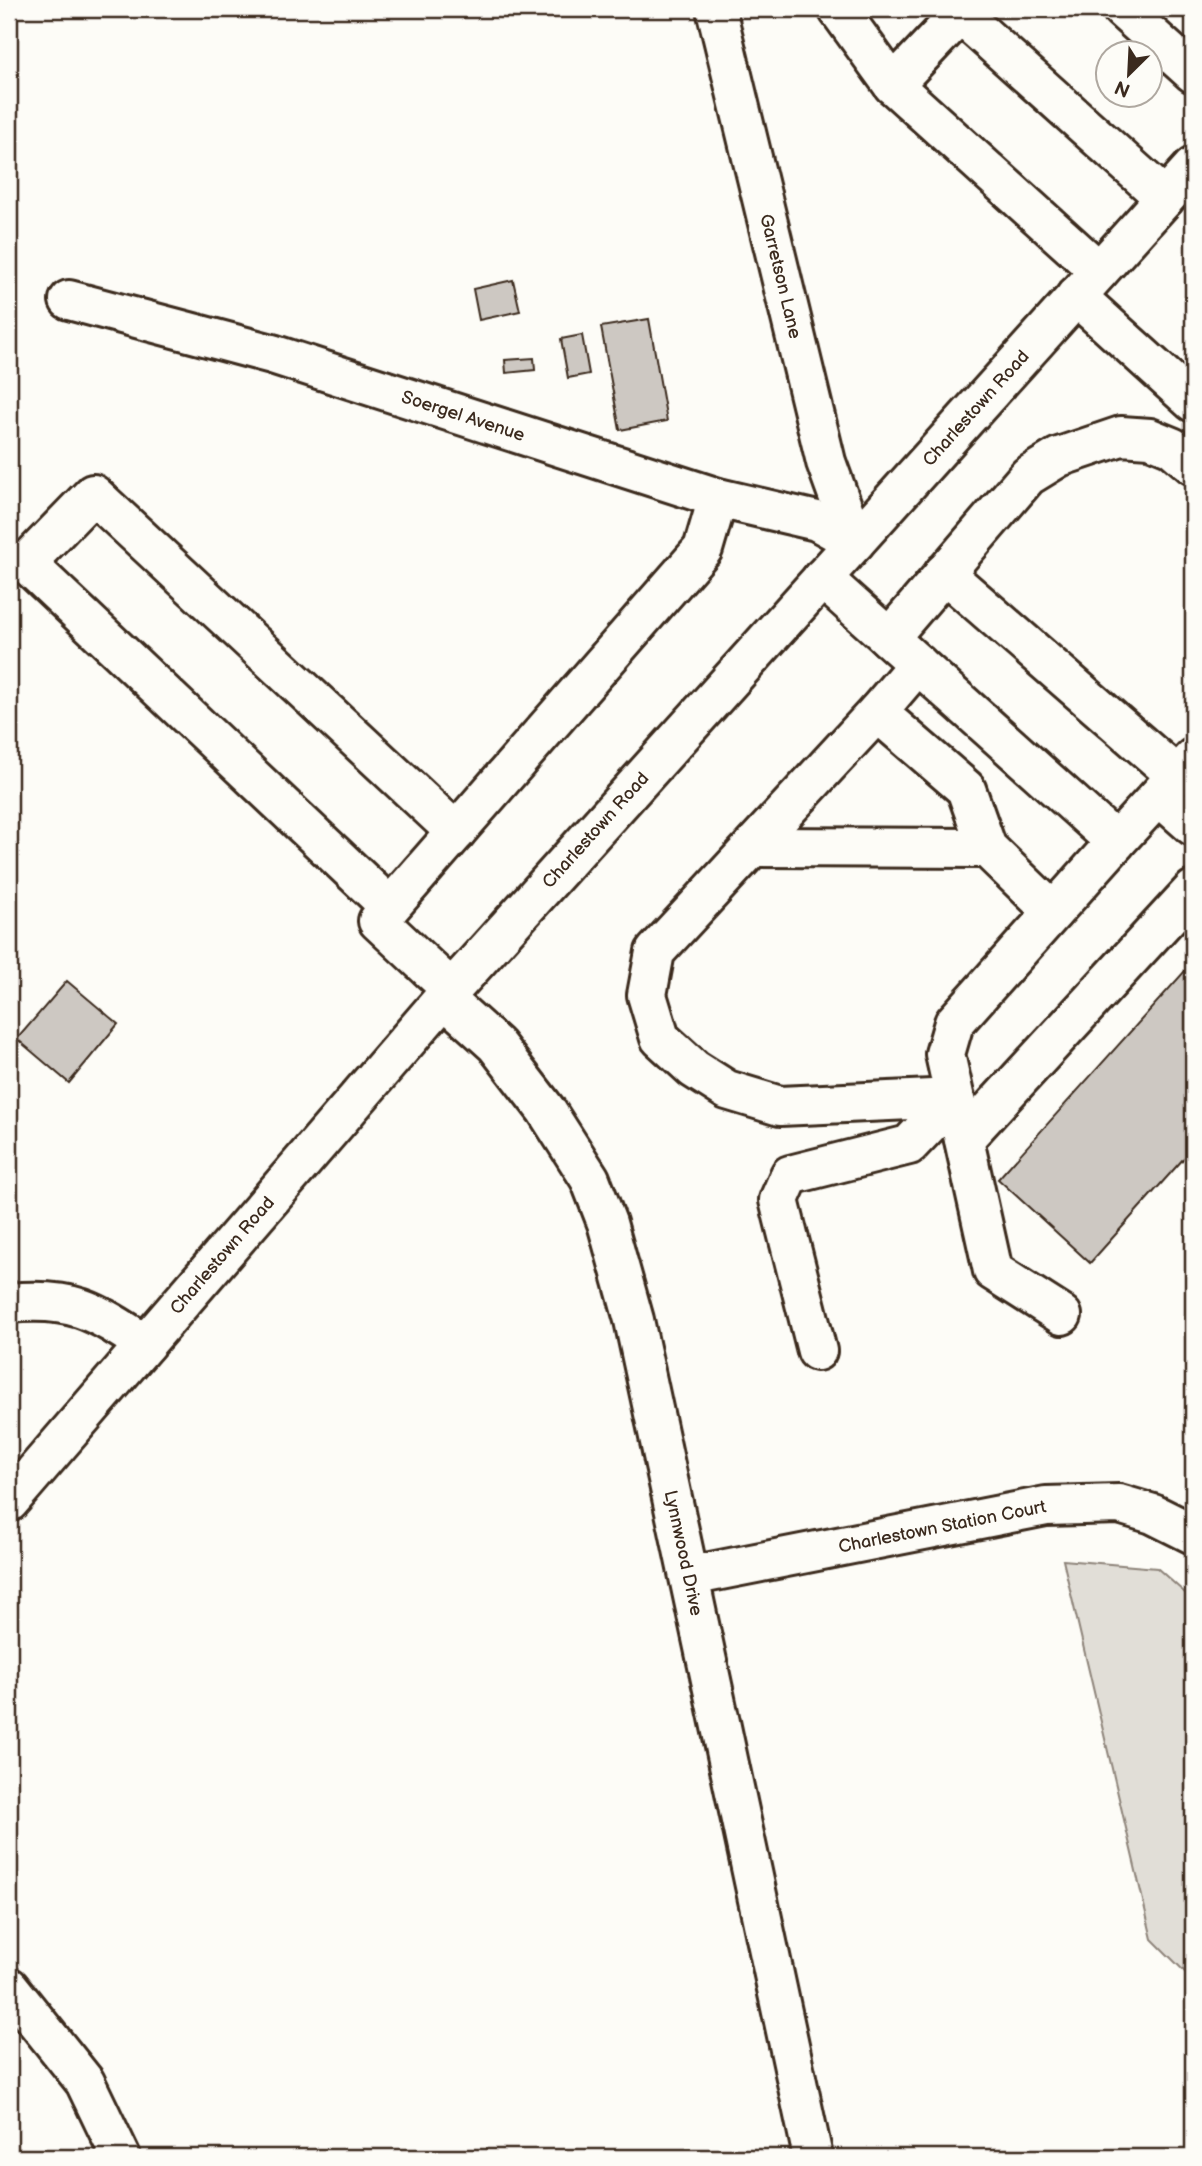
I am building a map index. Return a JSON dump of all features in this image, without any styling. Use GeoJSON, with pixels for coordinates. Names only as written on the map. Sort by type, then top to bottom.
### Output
{"type":"FeatureCollection","features":[{"type":"Feature","properties":{"kind":"street","name":"Garretson Lane"},"geometry":{"type":"LineString","coordinates":[[716,9],[826,462],[855,542]]}},
{"type":"Feature","properties":{"kind":"street"},"geometry":{"type":"LineString","coordinates":[[838,9],[893,85],[1087,284],[1193,402]]}},
{"type":"Feature","properties":{"kind":"street"},"geometry":{"type":"LineString","coordinates":[[1122,9],[1193,73]]}},
{"type":"Feature","properties":{"kind":"street"},"geometry":{"type":"LineString","coordinates":[[893,85],[962,11],[1165,198]]}},
{"type":"Feature","properties":{"kind":"street","name":"Charlestown Road"},"geometry":{"type":"LineString","coordinates":[[9,1502],[448,994],[1193,167]]}},
{"type":"Feature","properties":{"kind":"street","name":"Soergel Avenue"},"geometry":{"type":"LineString","coordinates":[[69,300],[272,354],[718,498],[817,521],[855,542]]}},
{"type":"Feature","properties":{"kind":"street"},"geometry":{"type":"LineString","coordinates":[[889,638],[1028,476],[1059,457],[1121,436],[1150,438],[1172,447],[1193,466]]}},
{"type":"Feature","properties":{"kind":"street"},"geometry":{"type":"LineString","coordinates":[[456,832],[93,494],[26,563],[390,907],[456,832],[703,549],[718,498]]}},
{"type":"Feature","properties":{"kind":"street"},"geometry":{"type":"LineString","coordinates":[[944,573],[1176,776],[1193,826]]}},
{"type":"Feature","properties":{"kind":"street"},"geometry":{"type":"LineString","coordinates":[[822,578],[1116,842]]}},
{"type":"Feature","properties":{"kind":"street"},"geometry":{"type":"LineString","coordinates":[[918,664],[754,847],[655,952],[647,995],[660,1038],[694,1069],[727,1090],[780,1106],[954,1098]]}},
{"type":"Feature","properties":{"kind":"street"},"geometry":{"type":"LineString","coordinates":[[877,712],[966,789],[987,848],[1053,912]]}},
{"type":"Feature","properties":{"kind":"street"},"geometry":{"type":"LineString","coordinates":[[1062,1315],[993,1271],[945,1054],[954,1023],[1176,776]]}},
{"type":"Feature","properties":{"kind":"street"},"geometry":{"type":"LineString","coordinates":[[754,847],[987,848]]}},
{"type":"Feature","properties":{"kind":"street"},"geometry":{"type":"LineString","coordinates":[[964,1139],[1193,890]]}},
{"type":"Feature","properties":{"kind":"street","name":"Lynnwood Drive"},"geometry":{"type":"LineString","coordinates":[[390,907],[378,921],[496,1045],[546,1110],[590,1179],[607,1223],[634,1320],[813,2157]]}},
{"type":"Feature","properties":{"kind":"street"},"geometry":{"type":"LineString","coordinates":[[817,1351],[779,1200],[790,1175],[909,1146],[954,1098]]}},
{"type":"Feature","properties":{"kind":"street"},"geometry":{"type":"LineString","coordinates":[[9,1303],[34,1301],[73,1304],[105,1318],[145,1344]]}},
{"type":"Feature","properties":{"kind":"street","name":"Charlestown Station Court"},"geometry":{"type":"LineString","coordinates":[[690,1576],[1046,1506],[1119,1504],[1153,1514],[1193,1534]]}},
{"type":"Feature","properties":{"kind":"street"},"geometry":{"type":"LineString","coordinates":[[9,1987],[85,2082],[121,2157]]}},
{"type":"Feature","properties":{"kind":"shaded area"},"geometry":{"type":"Polygon","coordinates":[[[1063,1560],[1157,1568],[1193,1600],[1193,1980],[1152,1939],[1063,1560]]]}},
{"type":"Feature","properties":{"kind":"building"},"geometry":{"type":"Polygon","coordinates":[[[513,280],[520,311],[479,320],[473,289],[513,280]]]}},
{"type":"Feature","properties":{"kind":"building"},"geometry":{"type":"Polygon","coordinates":[[[649,319],[667,421],[620,430],[601,327],[649,319]]]}},
{"type":"Feature","properties":{"kind":"building"},"geometry":{"type":"Polygon","coordinates":[[[582,335],[589,374],[568,378],[561,339],[582,335]]]}},
{"type":"Feature","properties":{"kind":"building"},"geometry":{"type":"Polygon","coordinates":[[[534,358],[535,370],[506,373],[505,360],[534,358]]]}},
{"type":"Feature","properties":{"kind":"building"},"geometry":{"type":"Polygon","coordinates":[[[1193,962],[1193,1148],[1090,1263],[998,1179],[1193,962]]]}},
{"type":"Feature","properties":{"kind":"building"},"geometry":{"type":"Polygon","coordinates":[[[67,981],[118,1024],[69,1083],[17,1039],[67,981]]]}}]}
